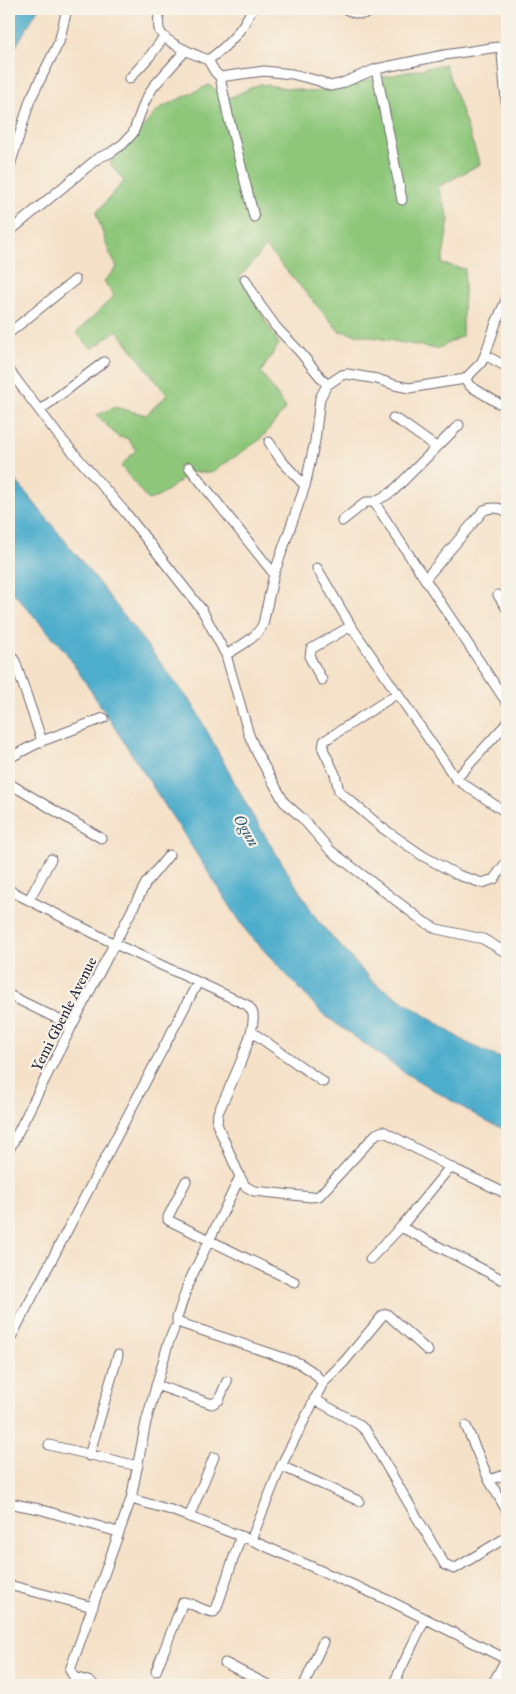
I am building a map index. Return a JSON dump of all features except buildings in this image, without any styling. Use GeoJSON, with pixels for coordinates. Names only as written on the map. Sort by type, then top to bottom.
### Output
{"type":"FeatureCollection","features":[{"type":"Feature","properties":{"kind":"street"},"geometry":{"type":"LineString","coordinates":[[9,169],[30,100],[59,42],[67,9]]}},
{"type":"Feature","properties":{"kind":"street"},"geometry":{"type":"LineString","coordinates":[[159,9],[159,30],[164,37],[208,60],[220,77],[254,217]]}},
{"type":"Feature","properties":{"kind":"street"},"geometry":{"type":"LineString","coordinates":[[208,60],[230,43],[240,31],[252,9]]}},
{"type":"Feature","properties":{"kind":"street"},"geometry":{"type":"LineString","coordinates":[[345,9],[355,14],[362,14],[375,9]]}},
{"type":"Feature","properties":{"kind":"street"},"geometry":{"type":"LineString","coordinates":[[128,79],[150,56],[164,37]]}},
{"type":"Feature","properties":{"kind":"street"},"geometry":{"type":"LineString","coordinates":[[220,77],[264,71],[292,74],[330,86],[340,84],[376,69],[444,55],[498,47],[502,54],[507,111]]}},
{"type":"Feature","properties":{"kind":"street"},"geometry":{"type":"LineString","coordinates":[[9,232],[98,158],[110,153],[123,144],[133,133],[145,101],[153,87],[186,50]]}},
{"type":"Feature","properties":{"kind":"street"},"geometry":{"type":"LineString","coordinates":[[376,69],[402,200]]}},
{"type":"Feature","properties":{"kind":"street"},"geometry":{"type":"LineString","coordinates":[[245,279],[260,305],[276,327],[327,385]]}},
{"type":"Feature","properties":{"kind":"street"},"geometry":{"type":"LineString","coordinates":[[9,333],[75,280]]}},
{"type":"Feature","properties":{"kind":"street"},"geometry":{"type":"LineString","coordinates":[[226,655],[254,637],[260,631],[263,624],[274,574],[305,486],[315,441],[320,398],[327,385],[342,375],[347,374],[377,379],[409,388],[465,379],[481,364],[507,298]]}},
{"type":"Feature","properties":{"kind":"street"},"geometry":{"type":"LineString","coordinates":[[485,355],[507,367]]}},
{"type":"Feature","properties":{"kind":"street"},"geometry":{"type":"LineString","coordinates":[[40,410],[104,362]]}},
{"type":"Feature","properties":{"kind":"street"},"geometry":{"type":"LineString","coordinates":[[9,370],[58,435],[125,512],[202,610],[226,655],[249,735],[284,802],[303,819],[330,850],[424,922],[437,929],[483,939],[507,953]]}},
{"type":"Feature","properties":{"kind":"street"},"geometry":{"type":"LineString","coordinates":[[465,379],[470,386],[498,403]]}},
{"type":"Feature","properties":{"kind":"street"},"geometry":{"type":"LineString","coordinates":[[393,418],[436,447]]}},
{"type":"Feature","properties":{"kind":"street"},"geometry":{"type":"LineString","coordinates":[[342,521],[366,502],[374,502],[392,492],[459,425]]}},
{"type":"Feature","properties":{"kind":"street"},"geometry":{"type":"LineString","coordinates":[[269,442],[286,467],[305,486]]}},
{"type":"Feature","properties":{"kind":"street"},"geometry":{"type":"LineString","coordinates":[[189,467],[274,574]]}},
{"type":"Feature","properties":{"kind":"street"},"geometry":{"type":"LineString","coordinates":[[374,502],[507,703]]}},
{"type":"Feature","properties":{"kind":"street"},"geometry":{"type":"LineString","coordinates":[[426,578],[484,510],[491,507],[504,509],[507,512]]}},
{"type":"Feature","properties":{"kind":"street"},"geometry":{"type":"LineString","coordinates":[[317,568],[351,626],[456,779],[507,813]]}},
{"type":"Feature","properties":{"kind":"street"},"geometry":{"type":"LineString","coordinates":[[498,596],[507,609]]}},
{"type":"Feature","properties":{"kind":"street"},"geometry":{"type":"LineString","coordinates":[[322,680],[310,658],[311,649],[351,626]]}},
{"type":"Feature","properties":{"kind":"street"},"geometry":{"type":"LineString","coordinates":[[9,652],[42,741]]}},
{"type":"Feature","properties":{"kind":"street"},"geometry":{"type":"LineString","coordinates":[[398,693],[324,741],[324,749],[335,774],[339,791],[381,827],[423,856],[458,875],[482,883],[487,882],[494,879],[507,861]]}},
{"type":"Feature","properties":{"kind":"street"},"geometry":{"type":"LineString","coordinates":[[9,758],[42,741],[104,718]]}},
{"type":"Feature","properties":{"kind":"street"},"geometry":{"type":"LineString","coordinates":[[456,779],[507,723]]}},
{"type":"Feature","properties":{"kind":"street"},"geometry":{"type":"LineString","coordinates":[[9,783],[101,838]]}},
{"type":"Feature","properties":{"kind":"street","name":"Yemi Gbenle Avenue"},"geometry":{"type":"LineString","coordinates":[[9,1150],[146,883],[169,855]]}},
{"type":"Feature","properties":{"kind":"street"},"geometry":{"type":"LineString","coordinates":[[29,900],[51,859]]}},
{"type":"Feature","properties":{"kind":"street"},"geometry":{"type":"LineString","coordinates":[[9,890],[115,944],[251,1008],[253,1014],[252,1032],[217,1118],[217,1124],[245,1186],[254,1191],[315,1198],[323,1193],[376,1134],[383,1131],[450,1167],[507,1194]]}},
{"type":"Feature","properties":{"kind":"street"},"geometry":{"type":"LineString","coordinates":[[9,1341],[198,982]]}},
{"type":"Feature","properties":{"kind":"street"},"geometry":{"type":"LineString","coordinates":[[9,995],[72,1026]]}},
{"type":"Feature","properties":{"kind":"street"},"geometry":{"type":"LineString","coordinates":[[252,1032],[323,1082]]}},
{"type":"Feature","properties":{"kind":"street"},"geometry":{"type":"LineString","coordinates":[[370,1259],[401,1227],[450,1167]]}},
{"type":"Feature","properties":{"kind":"street"},"geometry":{"type":"LineString","coordinates":[[240,1177],[188,1284],[176,1318],[177,1322],[299,1363],[323,1383]]}},
{"type":"Feature","properties":{"kind":"street"},"geometry":{"type":"LineString","coordinates":[[186,1181],[168,1219],[170,1222],[295,1282]]}},
{"type":"Feature","properties":{"kind":"street"},"geometry":{"type":"LineString","coordinates":[[401,1227],[501,1279]]}},
{"type":"Feature","properties":{"kind":"street"},"geometry":{"type":"LineString","coordinates":[[252,1540],[281,1466],[323,1383],[344,1362],[383,1315],[387,1314],[428,1351]]}},
{"type":"Feature","properties":{"kind":"street"},"geometry":{"type":"LineString","coordinates":[[94,1685],[74,1677],[70,1670],[131,1499],[146,1422],[174,1329]]}},
{"type":"Feature","properties":{"kind":"street"},"geometry":{"type":"LineString","coordinates":[[89,1456],[118,1355]]}},
{"type":"Feature","properties":{"kind":"street"},"geometry":{"type":"LineString","coordinates":[[156,1385],[212,1404],[219,1400],[227,1381]]}},
{"type":"Feature","properties":{"kind":"street"},"geometry":{"type":"LineString","coordinates":[[314,1399],[358,1424],[366,1431],[445,1565],[454,1568],[507,1537]]}},
{"type":"Feature","properties":{"kind":"street"},"geometry":{"type":"LineString","coordinates":[[466,1426],[489,1480],[507,1512]]}},
{"type":"Feature","properties":{"kind":"street"},"geometry":{"type":"LineString","coordinates":[[49,1446],[138,1466]]}},
{"type":"Feature","properties":{"kind":"street"},"geometry":{"type":"LineString","coordinates":[[190,1517],[214,1457]]}},
{"type":"Feature","properties":{"kind":"street"},"geometry":{"type":"LineString","coordinates":[[281,1466],[359,1502]]}},
{"type":"Feature","properties":{"kind":"street"},"geometry":{"type":"LineString","coordinates":[[489,1480],[507,1474]]}},
{"type":"Feature","properties":{"kind":"street"},"geometry":{"type":"LineString","coordinates":[[131,1499],[190,1517],[252,1540],[392,1602],[507,1658],[492,1685]]}},
{"type":"Feature","properties":{"kind":"street"},"geometry":{"type":"LineString","coordinates":[[9,1503],[39,1509],[118,1532]]}},
{"type":"Feature","properties":{"kind":"street"},"geometry":{"type":"LineString","coordinates":[[156,1671],[182,1602],[214,1612],[241,1536]]}},
{"type":"Feature","properties":{"kind":"street"},"geometry":{"type":"LineString","coordinates":[[9,1585],[93,1607]]}},
{"type":"Feature","properties":{"kind":"street"},"geometry":{"type":"LineString","coordinates":[[393,1685],[425,1619]]}},
{"type":"Feature","properties":{"kind":"street"},"geometry":{"type":"LineString","coordinates":[[304,1685],[323,1642]]}},
{"type":"Feature","properties":{"kind":"street"},"geometry":{"type":"LineString","coordinates":[[225,1663],[268,1685]]}},
{"type":"Feature","properties":{"kind":"green space"},"geometry":{"type":"Polygon","coordinates":[[[445,64],[480,164],[438,187],[449,219],[442,264],[465,269],[462,336],[437,349],[339,331],[266,247],[240,277],[279,344],[261,372],[286,408],[261,439],[211,473],[192,472],[158,497],[148,500],[121,466],[136,450],[127,438],[118,437],[97,415],[115,407],[146,415],[167,395],[117,330],[92,349],[76,333],[114,296],[104,281],[117,267],[109,252],[96,213],[124,181],[110,163],[160,108],[209,85],[229,98],[260,84],[313,92],[445,64]]]}},
{"type":"Feature","properties":{"kind":"water"},"geometry":{"type":"Polygon","coordinates":[[[9,9],[38,9],[9,58],[9,9]]]}},
{"type":"Feature","properties":{"kind":"water","name":"Ogun"},"geometry":{"type":"Polygon","coordinates":[[[9,472],[87,568],[193,705],[251,813],[318,921],[372,981],[467,1043],[507,1061],[507,1130],[489,1123],[405,1073],[323,1014],[247,932],[65,651],[9,588],[9,472]]]}}]}
